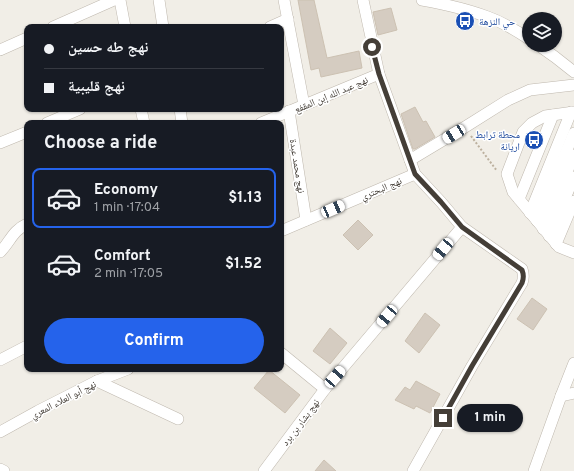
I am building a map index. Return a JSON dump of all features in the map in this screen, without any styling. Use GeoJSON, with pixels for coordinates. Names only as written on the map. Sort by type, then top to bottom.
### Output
{"type":"FeatureCollection","features":[{"type":"Feature","properties":{"kind":"street"},"geometry":{"type":"LineString","coordinates":[[60,24],[114,0]]}},
{"type":"Feature","properties":{"kind":"street"},"geometry":{"type":"LineString","coordinates":[[120,0],[124,24]]}},
{"type":"Feature","properties":{"kind":"street"},"geometry":{"type":"LineString","coordinates":[[159,0],[163,24]]}},
{"type":"Feature","properties":{"kind":"street"},"geometry":{"type":"LineString","coordinates":[[284,0],[304,105]]}},
{"type":"Feature","properties":{"kind":"street"},"geometry":{"type":"LineString","coordinates":[[363,0],[379,74],[415,174],[462,227],[522,270],[524,274],[522,283],[472,366],[414,471]]}},
{"type":"Feature","properties":{"kind":"street"},"geometry":{"type":"LineString","coordinates":[[422,0],[469,10],[490,17],[522,35]]}},
{"type":"Feature","properties":{"kind":"street"},"geometry":{"type":"LineString","coordinates":[[277,24],[288,19]]}},
{"type":"Feature","properties":{"kind":"street"},"geometry":{"type":"LineString","coordinates":[[0,50],[24,39]]}},
{"type":"Feature","properties":{"kind":"street"},"geometry":{"type":"LineString","coordinates":[[548,52],[574,72]]}},
{"type":"Feature","properties":{"kind":"street","name":"نهج عبد الله إبن المقفع"},"geometry":{"type":"LineString","coordinates":[[268,120],[379,74]]}},
{"type":"Feature","properties":{"kind":"street"},"geometry":{"type":"LineString","coordinates":[[410,160],[508,100],[530,90],[574,85]]}},
{"type":"Feature","properties":{"kind":"street","name":"نهج محمد عبدة"},"geometry":{"type":"LineString","coordinates":[[289,111],[306,220]]}},
{"type":"Feature","properties":{"kind":"street"},"geometry":{"type":"LineString","coordinates":[[54,120],[73,112]]}},
{"type":"Feature","properties":{"kind":"street"},"geometry":{"type":"LineString","coordinates":[[561,114],[532,123],[523,132],[507,174],[534,218],[559,248],[574,253]]}},
{"type":"Feature","properties":{"kind":"street"},"geometry":{"type":"LineString","coordinates":[[534,218],[561,114]]}},
{"type":"Feature","properties":{"kind":"street"},"geometry":{"type":"LineString","coordinates":[[534,218],[561,114]]}},
{"type":"Feature","properties":{"kind":"street"},"geometry":{"type":"LineString","coordinates":[[0,143],[24,133]]}},
{"type":"Feature","properties":{"kind":"street"},"geometry":{"type":"LineString","coordinates":[[534,218],[574,133]]}},
{"type":"Feature","properties":{"kind":"street"},"geometry":{"type":"LineString","coordinates":[[534,218],[574,155]]}},
{"type":"Feature","properties":{"kind":"street","name":"نهج البحتري"},"geometry":{"type":"LineString","coordinates":[[284,230],[415,174]]}},
{"type":"Feature","properties":{"kind":"street"},"geometry":{"type":"LineString","coordinates":[[534,218],[574,177]]}},
{"type":"Feature","properties":{"kind":"street"},"geometry":{"type":"LineString","coordinates":[[534,218],[574,201]]}},
{"type":"Feature","properties":{"kind":"street"},"geometry":{"type":"LineString","coordinates":[[0,252],[12,235],[24,225]]}},
{"type":"Feature","properties":{"kind":"street","name":"نهج بشار بن برد"},"geometry":{"type":"LineString","coordinates":[[264,471],[325,389],[462,227]]}},
{"type":"Feature","properties":{"kind":"street"},"geometry":{"type":"LineString","coordinates":[[0,360],[24,348]]}},
{"type":"Feature","properties":{"kind":"street"},"geometry":{"type":"LineString","coordinates":[[284,355],[325,389]]}},
{"type":"Feature","properties":{"kind":"street"},"geometry":{"type":"LineString","coordinates":[[534,471],[574,363]]}},
{"type":"Feature","properties":{"kind":"street","name":"نهج أبو العلاء المعري"},"geometry":{"type":"LineString","coordinates":[[0,432],[97,381],[120,372]]}},
{"type":"Feature","properties":{"kind":"street"},"geometry":{"type":"LineString","coordinates":[[97,381],[178,418]]}},
{"type":"Feature","properties":{"kind":"street"},"geometry":{"type":"LineString","coordinates":[[561,396],[574,393]]}},
{"type":"Feature","properties":{"kind":"street"},"geometry":{"type":"LineString","coordinates":[[0,469],[4,471]]}},
{"type":"Feature","properties":{"kind":"path"},"geometry":{"type":"LineString","coordinates":[[465,127],[500,176],[507,174]]}},
{"type":"Feature","properties":{"kind":"building"},"geometry":{"type":"Polygon","coordinates":[[[298,0],[314,0],[327,58],[359,51],[362,68],[321,77],[319,68],[311,70],[298,0]]]}},
{"type":"Feature","properties":{"kind":"building"},"geometry":{"type":"Polygon","coordinates":[[[391,8],[397,30],[378,35],[373,12],[391,8]]]}},
{"type":"Feature","properties":{"kind":"building"},"geometry":{"type":"Polygon","coordinates":[[[415,107],[423,122],[426,121],[435,137],[413,149],[401,114],[415,107]]]}},
{"type":"Feature","properties":{"kind":"building"},"geometry":{"type":"Polygon","coordinates":[[[358,220],[373,235],[358,250],[343,235],[358,220]]]}},
{"type":"Feature","properties":{"kind":"building"},"geometry":{"type":"Polygon","coordinates":[[[532,298],[547,309],[533,330],[517,319],[532,298]]]}},
{"type":"Feature","properties":{"kind":"building"},"geometry":{"type":"Polygon","coordinates":[[[425,313],[440,325],[419,353],[405,341],[425,313]]]}},
{"type":"Feature","properties":{"kind":"building"},"geometry":{"type":"Polygon","coordinates":[[[330,328],[347,343],[330,364],[313,351],[330,328]]]}},
{"type":"Feature","properties":{"kind":"building"},"geometry":{"type":"Polygon","coordinates":[[[267,372],[271,372],[300,395],[285,413],[254,388],[267,372]]]}},
{"type":"Feature","properties":{"kind":"building"},"geometry":{"type":"Polygon","coordinates":[[[416,381],[440,394],[430,413],[416,406],[414,409],[395,400],[405,387],[410,390],[416,381]]]}},
{"type":"Feature","properties":{"kind":"building"},"geometry":{"type":"Polygon","coordinates":[[[324,460],[336,471],[315,471],[324,460]]]}},
{"type":"Feature","properties":{"kind":"place","name":"حي النزهة"},"geometry":{"type":"Point","coordinates":[465,21]}},
{"type":"Feature","properties":{"kind":"place","name":"محطة ترابط اريانة"},"geometry":{"type":"Point","coordinates":[534,140]}},
{"type":"Feature","properties":{"kind":"route"},"geometry":{"type":"LineString","coordinates":[[372,47],[379,74],[415,174],[462,227],[522,270],[524,274],[522,283],[472,366],[443,418]]}}]}
